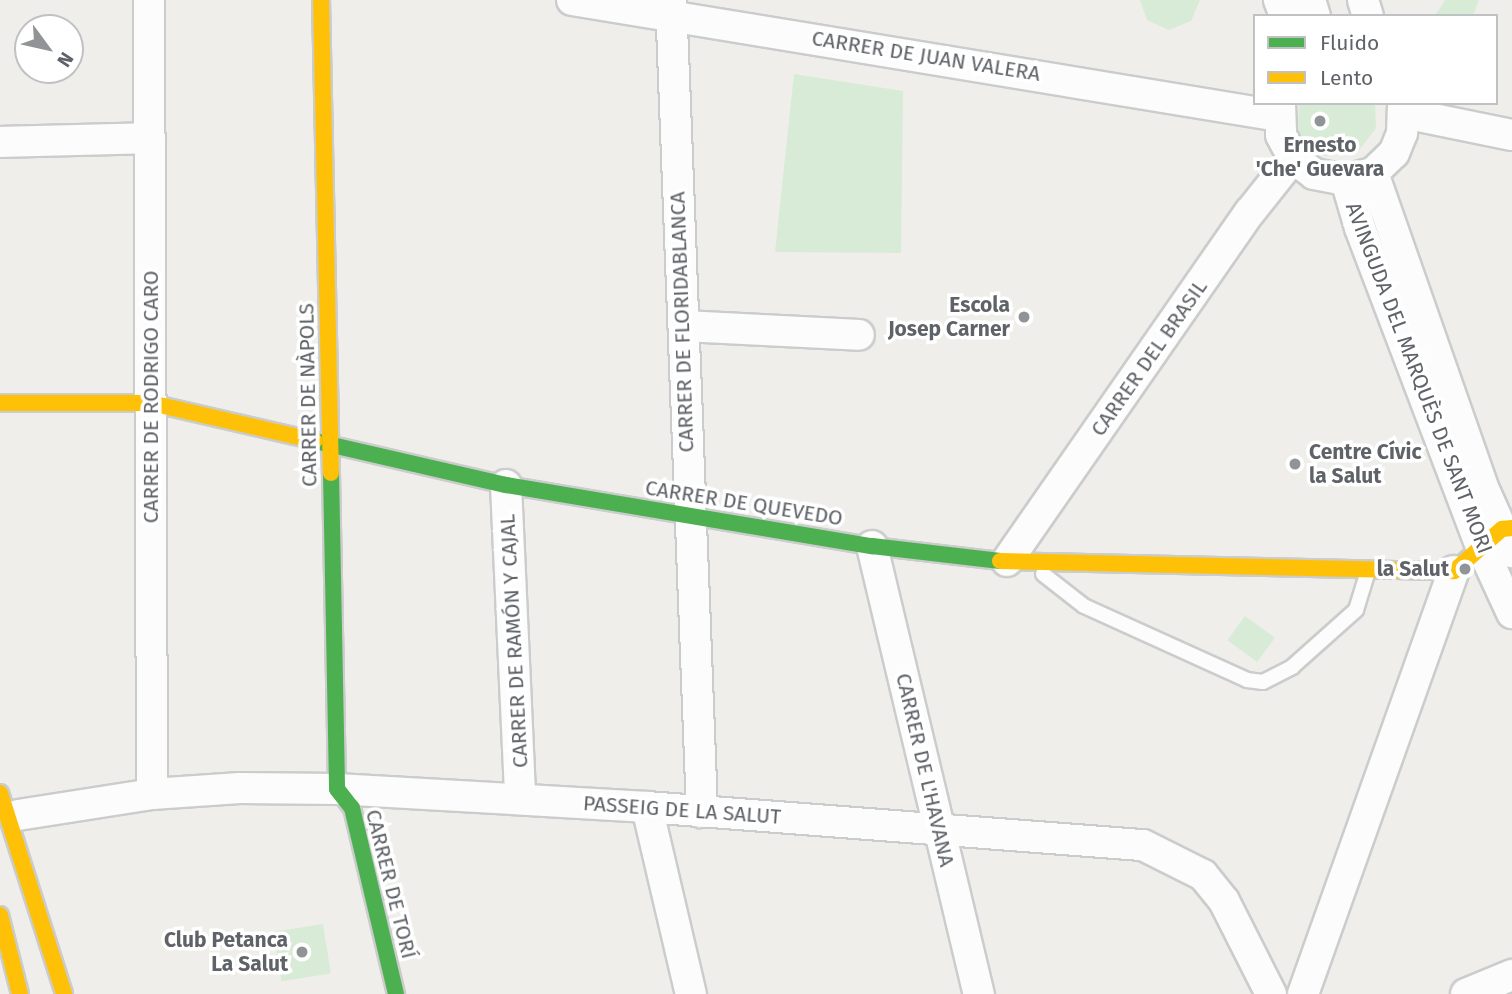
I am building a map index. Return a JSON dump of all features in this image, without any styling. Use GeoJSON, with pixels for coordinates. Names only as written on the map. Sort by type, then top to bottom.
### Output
{"type":"FeatureCollection","features":[{"type":"Feature","properties":{"kind":"main road","name":"CARRER DE NÀPOLS"},"geometry":{"type":"LineString","coordinates":[[321,0],[337,789]]}},
{"type":"Feature","properties":{"kind":"main road","name":"CARRER DE QUEVEDO"},"geometry":{"type":"LineString","coordinates":[[0,402],[151,403],[506,485],[872,546],[1019,563],[1454,571]]}},
{"type":"Feature","properties":{"kind":"main road"},"geometry":{"type":"LineString","coordinates":[[1454,571],[1502,539]]}},
{"type":"Feature","properties":{"kind":"main road","name":"CARRER DE TORÍ"},"geometry":{"type":"LineString","coordinates":[[337,789],[352,807],[396,994]]}},
{"type":"Feature","properties":{"kind":"main road"},"geometry":{"type":"LineString","coordinates":[[9,804],[64,994]]}},
{"type":"Feature","properties":{"kind":"main road"},"geometry":{"type":"LineString","coordinates":[[0,915],[20,994]]}},
{"type":"Feature","properties":{"kind":"street","name":"CARRER DE RODRIGO CARO"},"geometry":{"type":"LineString","coordinates":[[149,0],[152,783]]}},
{"type":"Feature","properties":{"kind":"street","name":"CARRER DE JUAN VALERA"},"geometry":{"type":"LineString","coordinates":[[572,0],[671,8],[1253,105]]}},
{"type":"Feature","properties":{"kind":"street","name":"CARRER DE FLORIDABLANCA"},"geometry":{"type":"LineString","coordinates":[[671,8],[702,812]]}},
{"type":"Feature","properties":{"kind":"street","name":"CARRER DE JUAN VALERA"},"geometry":{"type":"LineString","coordinates":[[1256,105],[1280,109]]}},
{"type":"Feature","properties":{"kind":"street"},"geometry":{"type":"LineString","coordinates":[[1280,109],[1281,135],[1293,158],[1314,174],[1359,177],[1394,153],[1404,108],[1512,135]]}},
{"type":"Feature","properties":{"kind":"street"},"geometry":{"type":"LineString","coordinates":[[0,142],[150,138]]}},
{"type":"Feature","properties":{"kind":"street","name":"CARRER DEL BRASIL"},"geometry":{"type":"LineString","coordinates":[[1019,563],[1250,212],[1293,158]]}},
{"type":"Feature","properties":{"kind":"street","name":"AVINGUDA DEL MARQUÈS DE SANT MORI"},"geometry":{"type":"LineString","coordinates":[[1359,177],[1360,228],[1502,539],[1512,613]]}},
{"type":"Feature","properties":{"kind":"street"},"geometry":{"type":"LineString","coordinates":[[684,326],[859,335]]}},
{"type":"Feature","properties":{"kind":"street","name":"CARRER DE RAMÓN Y CAJAL"},"geometry":{"type":"LineString","coordinates":[[506,485],[520,798]]}},
{"type":"Feature","properties":{"kind":"street","name":"CARRER DE L'HAVANA"},"geometry":{"type":"LineString","coordinates":[[872,546],[979,994]]}},
{"type":"Feature","properties":{"kind":"street"},"geometry":{"type":"LineString","coordinates":[[1303,994],[1454,571]]}},
{"type":"Feature","properties":{"kind":"street","name":"PASSEIG DE LA SALUT"},"geometry":{"type":"LineString","coordinates":[[9,804],[152,783],[240,788],[337,789],[520,798],[1143,845],[1176,858],[1203,875],[1224,901],[1271,994]]}},
{"type":"Feature","properties":{"kind":"street"},"geometry":{"type":"LineString","coordinates":[[647,807],[691,994]]}},
{"type":"Feature","properties":{"kind":"street"},"geometry":{"type":"LineString","coordinates":[[1466,994],[1512,975]]}},
{"type":"Feature","properties":{"kind":"lane"},"geometry":{"type":"LineString","coordinates":[[1019,563],[1084,606],[1255,681],[1275,680],[1356,610],[1368,570]]}},
{"type":"Feature","properties":{"kind":"green space"},"geometry":{"type":"Polygon","coordinates":[[[1140,0],[1200,0],[1191,21],[1169,30],[1147,20],[1140,0]]]}},
{"type":"Feature","properties":{"kind":"green space"},"geometry":{"type":"Polygon","coordinates":[[[1445,0],[1479,0],[1474,14],[1436,14],[1445,0]]]}},
{"type":"Feature","properties":{"kind":"green space"},"geometry":{"type":"Polygon","coordinates":[[[794,74],[903,91],[901,253],[775,252],[794,74]]]}},
{"type":"Feature","properties":{"kind":"green space"},"geometry":{"type":"Polygon","coordinates":[[[1299,105],[1375,105],[1376,128],[1356,154],[1322,156],[1298,132],[1299,105]]]}},
{"type":"Feature","properties":{"kind":"green space"},"geometry":{"type":"Polygon","coordinates":[[[1245,616],[1275,638],[1257,662],[1227,640],[1245,616]]]}},
{"type":"Feature","properties":{"kind":"green space","name":"Club Petanca La Salut"},"geometry":{"type":"Polygon","coordinates":[[[323,924],[331,973],[281,981],[274,932],[323,924]]]}},
{"type":"Feature","properties":{"kind":"traffic: fast"},"geometry":{"type":"LineString","coordinates":[[315,441],[506,485],[872,546],[1000,561]]}},
{"type":"Feature","properties":{"kind":"traffic: fast"},"geometry":{"type":"LineString","coordinates":[[331,473],[337,789],[352,808],[396,994]]}},
{"type":"Feature","properties":{"kind":"traffic: slow"},"geometry":{"type":"LineString","coordinates":[[321,0],[331,473]]}},
{"type":"Feature","properties":{"kind":"traffic: slow"},"geometry":{"type":"LineString","coordinates":[[0,403],[151,403],[315,441]]}},
{"type":"Feature","properties":{"kind":"traffic: slow"},"geometry":{"type":"LineString","coordinates":[[1000,561],[1454,571],[1502,529],[1512,528]]}},
{"type":"Feature","properties":{"kind":"traffic: slow"},"geometry":{"type":"LineString","coordinates":[[0,793],[64,994]]}},
{"type":"Feature","properties":{"kind":"traffic: slow"},"geometry":{"type":"LineString","coordinates":[[0,915],[20,994]]}},
{"type":"Feature","properties":{"kind":"place","name":"Ernesto 'Che' Guevara"},"geometry":{"type":"Point","coordinates":[1320,121]}},
{"type":"Feature","properties":{"kind":"place","name":"Escola Josep Carner"},"geometry":{"type":"Point","coordinates":[1024,317]}},
{"type":"Feature","properties":{"kind":"place","name":"Centre Cívic la Salut"},"geometry":{"type":"Point","coordinates":[1295,464]}},
{"type":"Feature","properties":{"kind":"place","name":"la Salut"},"geometry":{"type":"Point","coordinates":[1465,569]}},
{"type":"Feature","properties":{"kind":"place","name":"Club Petanca La Salut"},"geometry":{"type":"Point","coordinates":[302,952]}}]}
